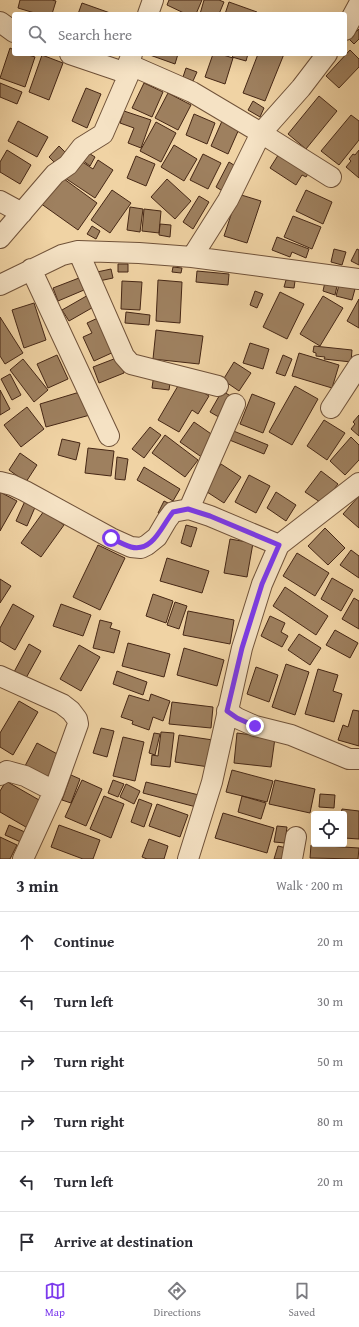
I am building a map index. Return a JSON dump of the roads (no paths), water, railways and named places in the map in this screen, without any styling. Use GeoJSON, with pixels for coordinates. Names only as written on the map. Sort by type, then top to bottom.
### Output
{"type":"FeatureCollection","features":[{"type":"Feature","properties":{"kind":"street"},"geometry":{"type":"LineString","coordinates":[[149,12],[153,0]]}},
{"type":"Feature","properties":{"kind":"street"},"geometry":{"type":"LineString","coordinates":[[347,26],[359,4],[350,0]]}},
{"type":"Feature","properties":{"kind":"street"},"geometry":{"type":"LineString","coordinates":[[0,22],[12,31]]}},
{"type":"Feature","properties":{"kind":"street"},"geometry":{"type":"LineString","coordinates":[[82,56],[130,64],[192,92],[331,177]]}},
{"type":"Feature","properties":{"kind":"street"},"geometry":{"type":"LineString","coordinates":[[192,258],[228,200],[261,133],[301,88],[325,56]]}},
{"type":"Feature","properties":{"kind":"street"},"geometry":{"type":"LineString","coordinates":[[0,238],[55,174],[68,165],[82,147],[104,134],[130,64]]}},
{"type":"Feature","properties":{"kind":"street"},"geometry":{"type":"LineString","coordinates":[[0,201],[22,213]]}},
{"type":"Feature","properties":{"kind":"street"},"geometry":{"type":"LineString","coordinates":[[78,251],[124,356],[131,364],[218,386]]}},
{"type":"Feature","properties":{"kind":"street"},"geometry":{"type":"LineString","coordinates":[[0,285],[62,255],[78,251],[139,253],[192,258],[359,279]]}},
{"type":"Feature","properties":{"kind":"street"},"geometry":{"type":"LineString","coordinates":[[31,269],[109,436]]}},
{"type":"Feature","properties":{"kind":"street"},"geometry":{"type":"LineString","coordinates":[[331,408],[359,365]]}},
{"type":"Feature","properties":{"kind":"street"},"geometry":{"type":"LineString","coordinates":[[188,509],[235,404]]}},
{"type":"Feature","properties":{"kind":"street"},"geometry":{"type":"LineString","coordinates":[[0,482],[12,485],[25,491],[111,538],[131,547],[141,548],[147,545],[157,537],[173,512],[188,509],[210,516],[279,545]]}},
{"type":"Feature","properties":{"kind":"street"},"geometry":{"type":"LineString","coordinates":[[188,859],[212,782],[242,648],[262,584],[279,545],[359,483]]}},
{"type":"Feature","properties":{"kind":"street"},"geometry":{"type":"LineString","coordinates":[[0,676],[62,704],[71,711],[77,719],[78,724],[54,791],[23,859]]}},
{"type":"Feature","properties":{"kind":"street"},"geometry":{"type":"LineString","coordinates":[[227,711],[237,718],[255,726],[292,735],[349,759],[359,759]]}},
{"type":"Feature","properties":{"kind":"street"},"geometry":{"type":"LineString","coordinates":[[0,776],[7,771],[25,776],[54,791]]}},
{"type":"Feature","properties":{"kind":"street"},"geometry":{"type":"LineString","coordinates":[[292,859],[296,837]]}}]}
